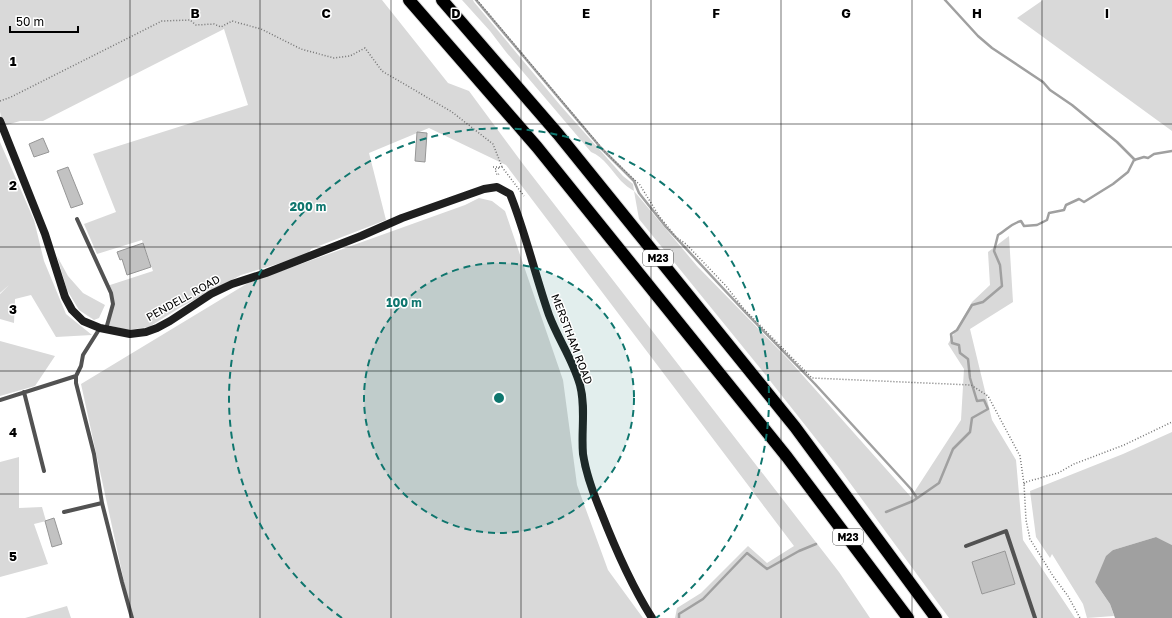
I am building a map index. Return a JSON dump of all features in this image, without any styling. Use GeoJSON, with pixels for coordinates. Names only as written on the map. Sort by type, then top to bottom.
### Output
{"type":"FeatureCollection","features":[{"type":"Feature","properties":{"kind":"highway","name":"M23"},"geometry":{"type":"LineString","coordinates":[[409,0],[537,147],[787,457],[908,618]]}},
{"type":"Feature","properties":{"kind":"highway","name":"M23"},"geometry":{"type":"LineString","coordinates":[[442,0],[558,134],[795,427],[936,618]]}},
{"type":"Feature","properties":{"kind":"street","name":"PENDELL ROAD"},"geometry":{"type":"LineString","coordinates":[[0,121],[45,234],[65,297],[72,310],[84,321],[103,329],[130,334],[146,332],[157,328],[211,294],[232,284],[266,273],[402,218],[484,189],[497,188]]}},
{"type":"Feature","properties":{"kind":"street","name":"MERSTHAM ROAD"},"geometry":{"type":"LineString","coordinates":[[497,188],[510,194],[519,216],[549,316],[573,366],[580,385],[583,409],[583,453],[588,479],[607,529],[623,565],[640,599],[652,618]]}},
{"type":"Feature","properties":{"kind":"lane"},"geometry":{"type":"LineString","coordinates":[[77,219],[111,293],[113,304],[103,329],[83,355],[81,366],[76,376],[76,383],[94,454],[102,503],[132,618]]}},
{"type":"Feature","properties":{"kind":"lane"},"geometry":{"type":"LineString","coordinates":[[0,400],[76,376]]}},
{"type":"Feature","properties":{"kind":"lane"},"geometry":{"type":"LineString","coordinates":[[24,392],[44,471]]}},
{"type":"Feature","properties":{"kind":"lane"},"geometry":{"type":"LineString","coordinates":[[64,512],[102,503]]}},
{"type":"Feature","properties":{"kind":"lane"},"geometry":{"type":"LineString","coordinates":[[966,546],[1006,531],[1035,618]]}},
{"type":"Feature","properties":{"kind":"path"},"geometry":{"type":"LineString","coordinates":[[477,0],[604,150],[640,185],[659,216],[676,237],[686,244],[726,286],[744,309],[812,378],[972,386],[988,396],[1020,456],[1024,484],[1026,520],[1030,538],[1053,576],[1068,596],[1080,618]]}},
{"type":"Feature","properties":{"kind":"path"},"geometry":{"type":"LineString","coordinates":[[0,101],[11,97],[162,21],[190,20],[196,25],[214,24],[221,27],[232,20],[261,29],[300,49],[334,58],[350,56],[365,48],[382,71],[452,112],[494,144],[502,167],[524,196]]}},
{"type":"Feature","properties":{"kind":"path"},"geometry":{"type":"LineString","coordinates":[[493,167],[502,167]]}},
{"type":"Feature","properties":{"kind":"path"},"geometry":{"type":"LineString","coordinates":[[499,174],[497,175],[495,169],[502,167]]}},
{"type":"Feature","properties":{"kind":"path"},"geometry":{"type":"LineString","coordinates":[[1024,484],[1026,482],[1058,473],[1074,464],[1124,445],[1172,422]]}},
{"type":"Feature","properties":{"kind":"shaded area"},"geometry":{"type":"Polygon","coordinates":[[[0,0],[382,0],[448,83],[469,91],[523,164],[839,572],[870,618],[675,618],[677,608],[701,593],[748,546],[767,563],[794,546],[506,165],[429,128],[369,153],[386,220],[311,249],[307,255],[241,275],[181,307],[149,327],[128,330],[107,325],[113,304],[107,286],[153,271],[142,240],[97,254],[84,224],[116,212],[93,154],[248,105],[224,29],[43,121],[20,121],[3,126],[0,112],[0,0]]]}},
{"type":"Feature","properties":{"kind":"shaded area"},"geometry":{"type":"Polygon","coordinates":[[[462,0],[473,0],[560,105],[623,176],[633,184],[634,191],[621,181],[600,157],[591,152],[490,31],[462,0]]]}},
{"type":"Feature","properties":{"kind":"shaded area"},"geometry":{"type":"Polygon","coordinates":[[[1043,0],[1172,0],[1172,131],[1017,18],[1043,0]]]}},
{"type":"Feature","properties":{"kind":"shaded area"},"geometry":{"type":"Polygon","coordinates":[[[0,142],[34,220],[44,261],[66,314],[92,335],[56,337],[31,295],[15,299],[14,323],[0,319],[0,294],[9,285],[0,293],[0,142]]]}},
{"type":"Feature","properties":{"kind":"shaded area"},"geometry":{"type":"Polygon","coordinates":[[[634,191],[697,266],[789,360],[911,497],[961,420],[964,369],[948,344],[972,302],[990,285],[988,252],[1009,236],[1013,302],[970,329],[992,420],[1016,460],[1023,540],[1075,618],[949,618],[839,468],[639,219],[634,191]],[[1005,551],[972,562],[983,594],[1015,584],[1005,551]]]}},
{"type":"Feature","properties":{"kind":"shaded area"},"geometry":{"type":"Polygon","coordinates":[[[479,198],[492,201],[505,211],[563,380],[577,485],[608,570],[643,618],[132,618],[81,384],[248,283],[465,205],[479,198]]]}},
{"type":"Feature","properties":{"kind":"shaded area"},"geometry":{"type":"Polygon","coordinates":[[[57,256],[68,276],[83,293],[105,305],[99,318],[94,320],[79,310],[67,290],[57,256]]]}},
{"type":"Feature","properties":{"kind":"shaded area"},"geometry":{"type":"Polygon","coordinates":[[[0,341],[55,356],[35,386],[0,396],[0,341]]]}},
{"type":"Feature","properties":{"kind":"shaded area"},"geometry":{"type":"Polygon","coordinates":[[[1172,432],[1172,545],[1156,537],[1113,550],[1095,582],[1110,604],[1114,616],[1087,618],[1083,604],[1052,554],[1050,558],[1036,537],[1030,491],[1123,454],[1172,432]]]}},
{"type":"Feature","properties":{"kind":"shaded area"},"geometry":{"type":"Polygon","coordinates":[[[19,457],[19,508],[42,507],[46,521],[34,524],[48,564],[0,577],[0,462],[19,457]]]}},
{"type":"Feature","properties":{"kind":"shaded area"},"geometry":{"type":"Polygon","coordinates":[[[1156,537],[1172,545],[1172,618],[1115,618],[1110,604],[1095,582],[1106,556],[1113,550],[1156,537]]]}},
{"type":"Feature","properties":{"kind":"shaded area"},"geometry":{"type":"Polygon","coordinates":[[[67,606],[71,618],[25,618],[67,606]]]}},
{"type":"Feature","properties":{"kind":"building"},"geometry":{"type":"Polygon","coordinates":[[[417,132],[427,133],[425,162],[415,161],[417,132]]]}},
{"type":"Feature","properties":{"kind":"building"},"geometry":{"type":"Polygon","coordinates":[[[43,138],[49,152],[34,157],[29,144],[43,138]]]}},
{"type":"Feature","properties":{"kind":"building"},"geometry":{"type":"Polygon","coordinates":[[[68,167],[83,204],[71,208],[57,171],[68,167]]]}},
{"type":"Feature","properties":{"kind":"building"},"geometry":{"type":"Polygon","coordinates":[[[143,243],[151,267],[127,275],[122,259],[120,260],[117,252],[143,243]]]}},
{"type":"Feature","properties":{"kind":"building"},"geometry":{"type":"Polygon","coordinates":[[[54,518],[62,544],[52,547],[45,521],[54,518]]]}},
{"type":"Feature","properties":{"kind":"building"},"geometry":{"type":"Polygon","coordinates":[[[1005,551],[1015,584],[982,594],[972,562],[1005,551]]]}},
{"type":"Feature","properties":{"kind":"waterway"},"geometry":{"type":"LineString","coordinates":[[476,0],[601,148],[634,181],[639,193],[666,227],[815,384],[911,489],[917,498]]}},
{"type":"Feature","properties":{"kind":"waterway"},"geometry":{"type":"LineString","coordinates":[[945,0],[978,36],[992,48],[1043,82],[1050,90],[1072,105],[1117,142],[1135,160]]}},
{"type":"Feature","properties":{"kind":"waterway"},"geometry":{"type":"LineString","coordinates":[[886,512],[913,501],[939,483],[953,449],[970,432],[972,418],[988,409],[984,400],[977,401],[970,378],[968,359],[960,353],[959,345],[952,343],[951,334],[957,330],[972,305],[983,302],[1002,286],[1000,265],[994,251],[998,235],[1017,222],[1021,221],[1024,226],[1037,225],[1047,220],[1049,213],[1064,210],[1066,205],[1079,199],[1084,202],[1113,184],[1128,172],[1134,160],[1144,157],[1148,158],[1154,154],[1172,151]]}},
{"type":"Feature","properties":{"kind":"waterway"},"geometry":{"type":"LineString","coordinates":[[679,618],[679,614],[703,599],[747,553],[767,569],[799,551],[816,544]]}}]}
